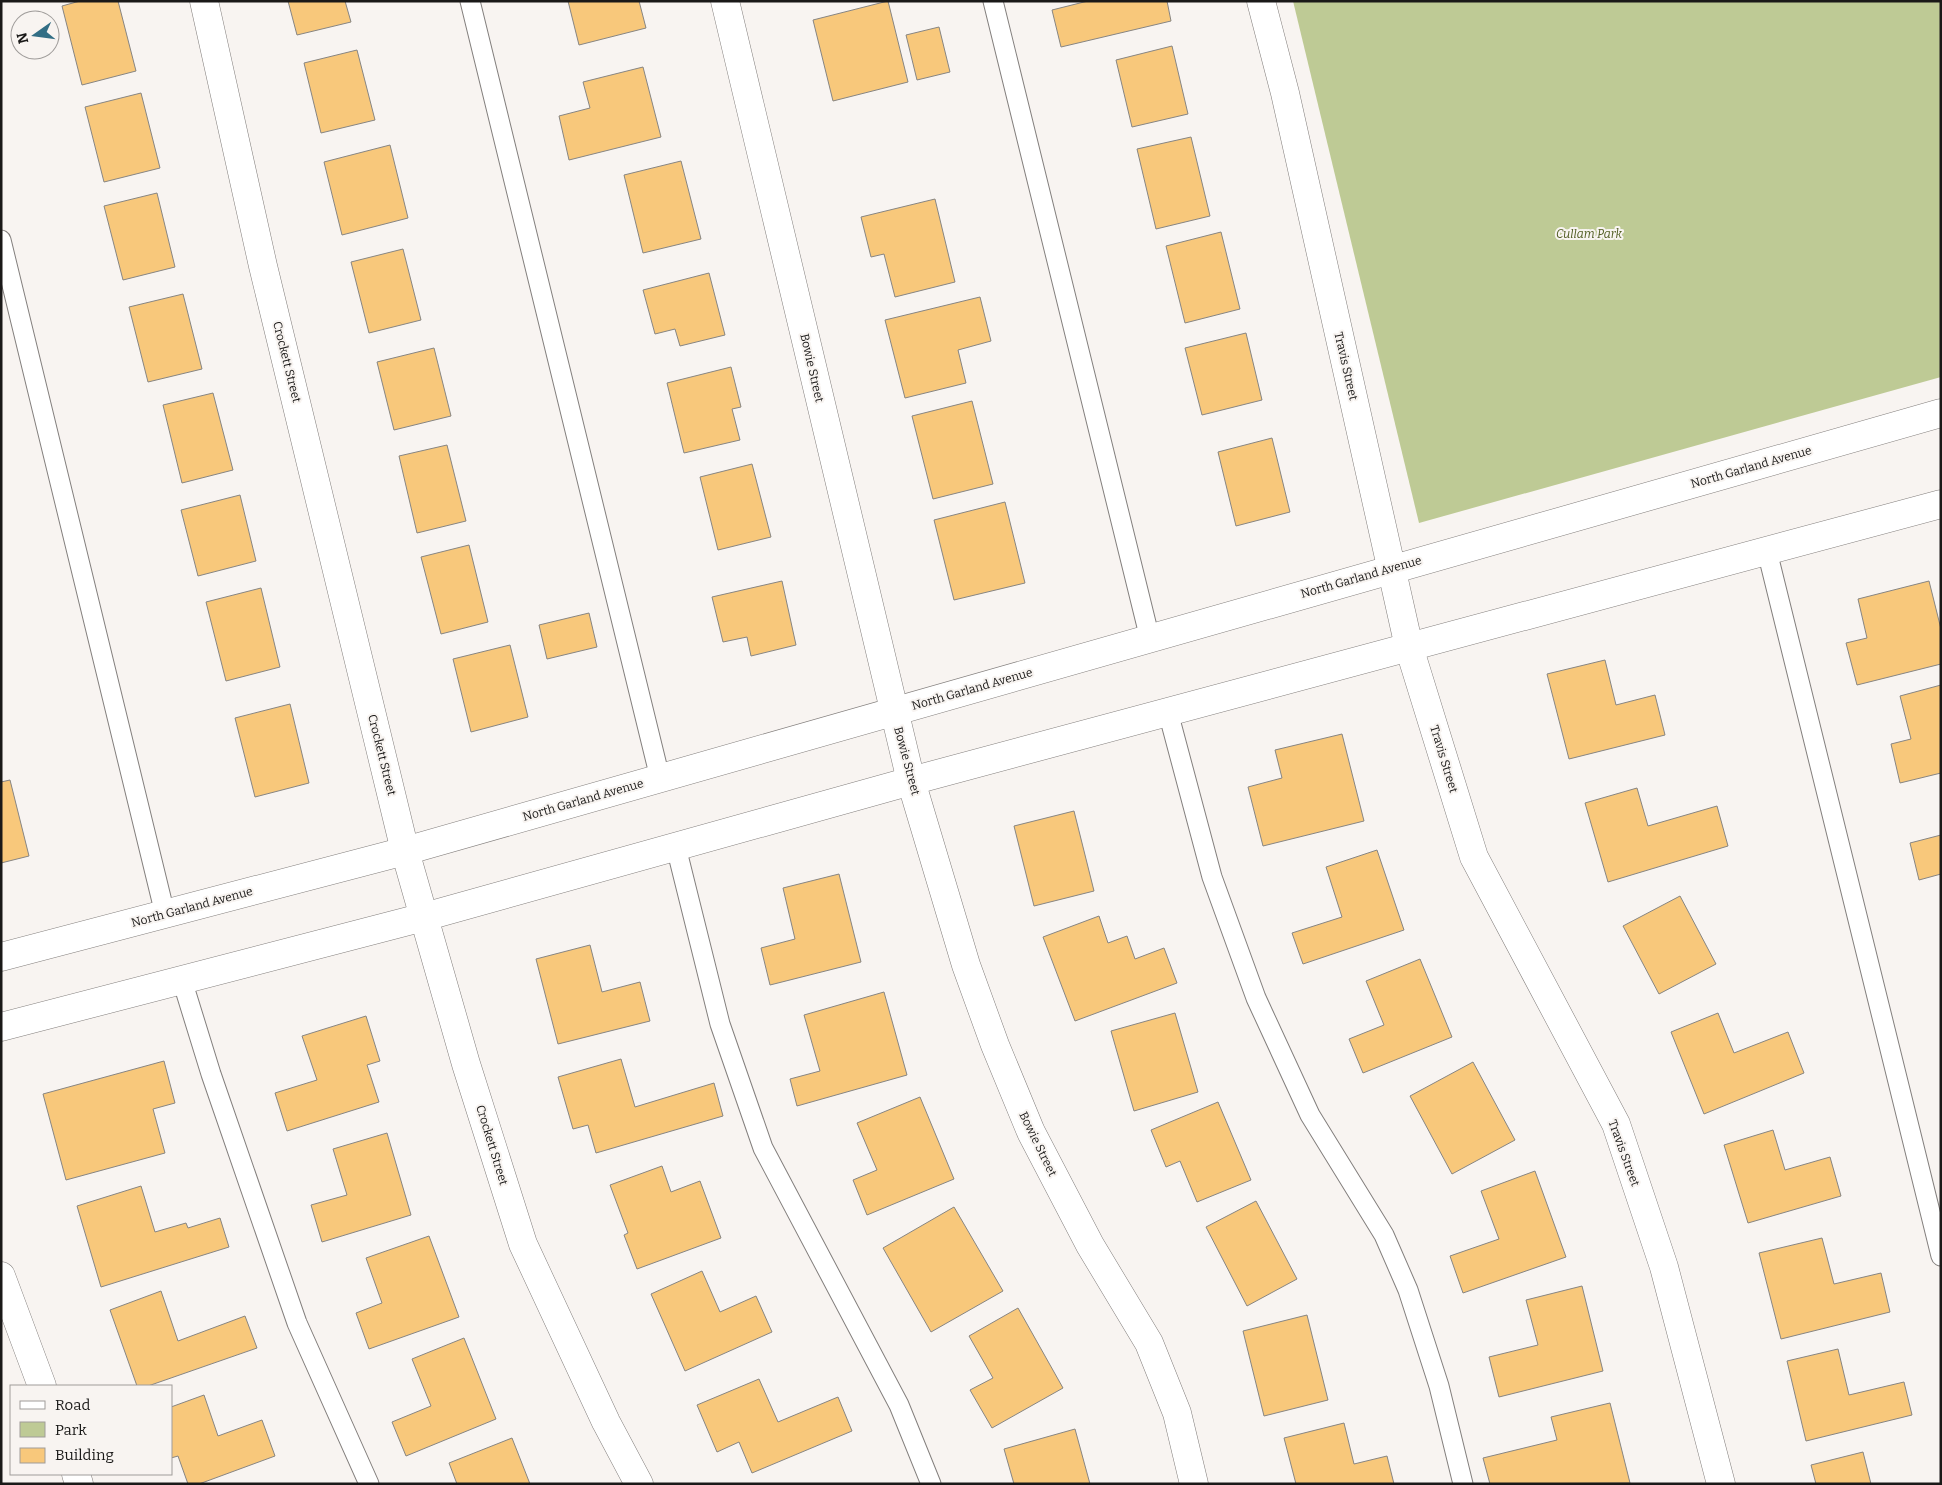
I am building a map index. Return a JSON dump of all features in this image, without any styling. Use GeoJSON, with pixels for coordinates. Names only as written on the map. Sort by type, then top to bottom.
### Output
{"type":"FeatureCollection","features":[{"type":"Feature","properties":{"kind":"street","name":"Crockett Street"},"geometry":{"type":"LineString","coordinates":[[204,1],[266,276],[405,850],[466,1064],[523,1244],[606,1422],[639,1484]]}},
{"type":"Feature","properties":{"kind":"street","name":"Bowie Street"},"geometry":{"type":"LineString","coordinates":[[726,1],[911,781],[966,966],[995,1045],[1031,1132],[1090,1245],[1150,1343],[1177,1413],[1194,1484]]}},
{"type":"Feature","properties":{"kind":"street","name":"Travis Street"},"geometry":{"type":"LineString","coordinates":[[1261,1],[1287,103],[1409,647],[1474,857],[1616,1124],[1664,1267],[1721,1484]]}},
{"type":"Feature","properties":{"kind":"street","name":"North Garland Avenue"},"geometry":{"type":"LineString","coordinates":[[1,957],[405,850],[1941,413]]}},
{"type":"Feature","properties":{"kind":"street"},"geometry":{"type":"LineString","coordinates":[[1,1027],[424,917],[911,781],[1941,504]]}},
{"type":"Feature","properties":{"kind":"street"},"geometry":{"type":"LineString","coordinates":[[1,1276],[42,1385]]}},
{"type":"Feature","properties":{"kind":"lane"},"geometry":{"type":"LineString","coordinates":[[470,1],[660,778]]}},
{"type":"Feature","properties":{"kind":"lane"},"geometry":{"type":"LineString","coordinates":[[993,1],[1150,639]]}},
{"type":"Feature","properties":{"kind":"lane"},"geometry":{"type":"LineString","coordinates":[[1,240],[165,914]]}},
{"type":"Feature","properties":{"kind":"lane"},"geometry":{"type":"LineString","coordinates":[[1767,551],[1941,1256]]}},
{"type":"Feature","properties":{"kind":"lane"},"geometry":{"type":"LineString","coordinates":[[1168,712],[1212,878],[1256,998],[1310,1115],[1384,1235],[1408,1290],[1439,1386],[1463,1484]]}},
{"type":"Feature","properties":{"kind":"lane"},"geometry":{"type":"LineString","coordinates":[[676,847],[720,1024],[763,1148],[899,1405],[931,1484]]}},
{"type":"Feature","properties":{"kind":"lane"},"geometry":{"type":"LineString","coordinates":[[182,980],[297,1323],[369,1484]]}},
{"type":"Feature","properties":{"kind":"green space","name":"Cullam Park"},"geometry":{"type":"Polygon","coordinates":[[[1293,1],[1941,1],[1941,377],[1419,523],[1293,1]]]}},
{"type":"Feature","properties":{"kind":"building"},"geometry":{"type":"Polygon","coordinates":[[[80,1],[118,1],[136,71],[82,85],[62,6],[80,1]]]}},
{"type":"Feature","properties":{"kind":"building"},"geometry":{"type":"Polygon","coordinates":[[[288,1],[345,1],[351,22],[297,35],[288,1]]]}},
{"type":"Feature","properties":{"kind":"building"},"geometry":{"type":"Polygon","coordinates":[[[568,1],[639,1],[646,28],[579,45],[568,1]]]}},
{"type":"Feature","properties":{"kind":"building"},"geometry":{"type":"Polygon","coordinates":[[[888,1],[908,82],[833,101],[813,20],[888,1]]]}},
{"type":"Feature","properties":{"kind":"building"},"geometry":{"type":"Polygon","coordinates":[[[1088,1],[1167,1],[1171,21],[1061,47],[1052,10],[1088,1]]]}},
{"type":"Feature","properties":{"kind":"building"},"geometry":{"type":"Polygon","coordinates":[[[939,27],[950,72],[917,80],[906,35],[939,27]]]}},
{"type":"Feature","properties":{"kind":"building"},"geometry":{"type":"Polygon","coordinates":[[[1172,46],[1188,114],[1132,127],[1116,60],[1172,46]]]}},
{"type":"Feature","properties":{"kind":"building"},"geometry":{"type":"Polygon","coordinates":[[[357,50],[375,120],[321,133],[304,63],[357,50]]]}},
{"type":"Feature","properties":{"kind":"building"},"geometry":{"type":"Polygon","coordinates":[[[643,67],[661,137],[569,160],[559,116],[590,108],[583,82],[643,67]]]}},
{"type":"Feature","properties":{"kind":"building"},"geometry":{"type":"Polygon","coordinates":[[[141,93],[160,168],[104,182],[85,107],[141,93]]]}},
{"type":"Feature","properties":{"kind":"building"},"geometry":{"type":"Polygon","coordinates":[[[1191,137],[1210,216],[1156,229],[1137,149],[1191,137]]]}},
{"type":"Feature","properties":{"kind":"building"},"geometry":{"type":"Polygon","coordinates":[[[390,145],[408,218],[342,235],[324,162],[390,145]]]}},
{"type":"Feature","properties":{"kind":"building"},"geometry":{"type":"Polygon","coordinates":[[[681,161],[701,239],[643,253],[624,175],[681,161]]]}},
{"type":"Feature","properties":{"kind":"building"},"geometry":{"type":"Polygon","coordinates":[[[157,193],[175,267],[123,280],[104,206],[157,193]]]}},
{"type":"Feature","properties":{"kind":"building"},"geometry":{"type":"Polygon","coordinates":[[[935,199],[955,282],[895,297],[884,254],[871,257],[861,217],[935,199]]]}},
{"type":"Feature","properties":{"kind":"building"},"geometry":{"type":"Polygon","coordinates":[[[1221,232],[1240,309],[1185,323],[1166,246],[1221,232]]]}},
{"type":"Feature","properties":{"kind":"building"},"geometry":{"type":"Polygon","coordinates":[[[403,249],[421,320],[369,333],[351,262],[403,249]]]}},
{"type":"Feature","properties":{"kind":"building"},"geometry":{"type":"Polygon","coordinates":[[[709,273],[725,335],[680,346],[675,329],[655,334],[643,290],[709,273]]]}},
{"type":"Feature","properties":{"kind":"building"},"geometry":{"type":"Polygon","coordinates":[[[183,294],[202,369],[148,382],[129,307],[183,294]]]}},
{"type":"Feature","properties":{"kind":"building"},"geometry":{"type":"Polygon","coordinates":[[[980,297],[991,341],[958,350],[966,383],[905,398],[885,320],[980,297]]]}},
{"type":"Feature","properties":{"kind":"building"},"geometry":{"type":"Polygon","coordinates":[[[1246,333],[1262,400],[1202,415],[1185,348],[1246,333]]]}},
{"type":"Feature","properties":{"kind":"building"},"geometry":{"type":"Polygon","coordinates":[[[434,348],[451,416],[394,430],[377,362],[434,348]]]}},
{"type":"Feature","properties":{"kind":"building"},"geometry":{"type":"Polygon","coordinates":[[[731,367],[741,407],[732,409],[740,440],[684,453],[667,383],[731,367]]]}},
{"type":"Feature","properties":{"kind":"building"},"geometry":{"type":"Polygon","coordinates":[[[213,393],[233,470],[182,483],[163,405],[213,393]]]}},
{"type":"Feature","properties":{"kind":"building"},"geometry":{"type":"Polygon","coordinates":[[[972,401],[993,484],[933,499],[912,416],[972,401]]]}},
{"type":"Feature","properties":{"kind":"building"},"geometry":{"type":"Polygon","coordinates":[[[1272,438],[1290,512],[1236,526],[1218,452],[1272,438]]]}},
{"type":"Feature","properties":{"kind":"building"},"geometry":{"type":"Polygon","coordinates":[[[447,445],[466,521],[417,533],[399,456],[447,445]]]}},
{"type":"Feature","properties":{"kind":"building"},"geometry":{"type":"Polygon","coordinates":[[[752,464],[771,537],[718,550],[700,477],[752,464]]]}},
{"type":"Feature","properties":{"kind":"building"},"geometry":{"type":"Polygon","coordinates":[[[240,495],[256,561],[198,576],[181,510],[240,495]]]}},
{"type":"Feature","properties":{"kind":"building"},"geometry":{"type":"Polygon","coordinates":[[[1005,502],[1025,583],[954,600],[934,520],[1005,502]]]}},
{"type":"Feature","properties":{"kind":"building"},"geometry":{"type":"Polygon","coordinates":[[[469,545],[488,622],[441,634],[421,557],[469,545]]]}},
{"type":"Feature","properties":{"kind":"building"},"geometry":{"type":"Polygon","coordinates":[[[782,581],[796,645],[751,656],[747,637],[723,642],[712,597],[782,581]]]}},
{"type":"Feature","properties":{"kind":"building"},"geometry":{"type":"Polygon","coordinates":[[[1929,581],[1941,629],[1941,664],[1857,685],[1846,643],[1867,638],[1858,599],[1929,581]]]}},
{"type":"Feature","properties":{"kind":"building"},"geometry":{"type":"Polygon","coordinates":[[[261,588],[280,667],[226,681],[206,602],[261,588]]]}},
{"type":"Feature","properties":{"kind":"building"},"geometry":{"type":"Polygon","coordinates":[[[589,613],[597,647],[547,659],[539,625],[589,613]]]}},
{"type":"Feature","properties":{"kind":"building"},"geometry":{"type":"Polygon","coordinates":[[[510,645],[528,717],[471,732],[453,659],[510,645]]]}},
{"type":"Feature","properties":{"kind":"building"},"geometry":{"type":"Polygon","coordinates":[[[1605,660],[1616,705],[1655,695],[1665,735],[1569,759],[1547,674],[1605,660]]]}},
{"type":"Feature","properties":{"kind":"building"},"geometry":{"type":"Polygon","coordinates":[[[1941,685],[1941,773],[1900,783],[1891,744],[1911,739],[1900,696],[1941,685]]]}},
{"type":"Feature","properties":{"kind":"building"},"geometry":{"type":"Polygon","coordinates":[[[290,704],[309,783],[255,797],[235,718],[290,704]]]}},
{"type":"Feature","properties":{"kind":"building"},"geometry":{"type":"Polygon","coordinates":[[[1342,734],[1364,821],[1263,846],[1248,787],[1282,778],[1275,750],[1342,734]]]}},
{"type":"Feature","properties":{"kind":"building"},"geometry":{"type":"Polygon","coordinates":[[[10,780],[29,856],[1,863],[1,782],[10,780]]]}},
{"type":"Feature","properties":{"kind":"building"},"geometry":{"type":"Polygon","coordinates":[[[1637,788],[1648,826],[1717,806],[1728,846],[1608,882],[1585,803],[1637,788]]]}},
{"type":"Feature","properties":{"kind":"building"},"geometry":{"type":"Polygon","coordinates":[[[1074,811],[1094,891],[1034,906],[1014,826],[1074,811]]]}},
{"type":"Feature","properties":{"kind":"building"},"geometry":{"type":"Polygon","coordinates":[[[1941,835],[1941,874],[1919,880],[1910,843],[1941,835]]]}},
{"type":"Feature","properties":{"kind":"building"},"geometry":{"type":"Polygon","coordinates":[[[1377,850],[1404,930],[1303,964],[1292,933],[1342,917],[1326,867],[1377,850]]]}},
{"type":"Feature","properties":{"kind":"building"},"geometry":{"type":"Polygon","coordinates":[[[839,874],[861,962],[770,985],[761,948],[795,939],[783,888],[839,874]]]}},
{"type":"Feature","properties":{"kind":"building"},"geometry":{"type":"Polygon","coordinates":[[[1680,896],[1716,964],[1659,994],[1623,926],[1680,896]]]}},
{"type":"Feature","properties":{"kind":"building"},"geometry":{"type":"Polygon","coordinates":[[[1099,916],[1108,943],[1127,936],[1135,959],[1164,948],[1177,983],[1075,1021],[1043,937],[1099,916]]]}},
{"type":"Feature","properties":{"kind":"building"},"geometry":{"type":"Polygon","coordinates":[[[590,945],[602,992],[640,982],[650,1021],[558,1044],[536,959],[590,945]]]}},
{"type":"Feature","properties":{"kind":"building"},"geometry":{"type":"Polygon","coordinates":[[[1420,959],[1452,1037],[1363,1073],[1349,1039],[1384,1025],[1366,981],[1420,959]]]}},
{"type":"Feature","properties":{"kind":"building"},"geometry":{"type":"Polygon","coordinates":[[[884,992],[907,1075],[797,1106],[790,1079],[820,1071],[804,1015],[884,992]]]}},
{"type":"Feature","properties":{"kind":"building"},"geometry":{"type":"Polygon","coordinates":[[[1175,1013],[1198,1092],[1134,1111],[1111,1031],[1175,1013]]]}},
{"type":"Feature","properties":{"kind":"building"},"geometry":{"type":"Polygon","coordinates":[[[1718,1013],[1734,1053],[1788,1032],[1804,1073],[1704,1114],[1671,1032],[1718,1013]]]}},
{"type":"Feature","properties":{"kind":"building"},"geometry":{"type":"Polygon","coordinates":[[[366,1016],[380,1061],[367,1065],[379,1102],[287,1131],[275,1093],[317,1080],[302,1036],[366,1016]]]}},
{"type":"Feature","properties":{"kind":"building"},"geometry":{"type":"Polygon","coordinates":[[[621,1059],[635,1107],[714,1083],[723,1116],[596,1153],[588,1125],[573,1129],[558,1077],[621,1059]]]}},
{"type":"Feature","properties":{"kind":"building"},"geometry":{"type":"Polygon","coordinates":[[[164,1061],[175,1103],[153,1109],[165,1153],[66,1180],[43,1094],[164,1061]]]}},
{"type":"Feature","properties":{"kind":"building"},"geometry":{"type":"Polygon","coordinates":[[[1473,1062],[1515,1140],[1452,1174],[1410,1096],[1473,1062]]]}},
{"type":"Feature","properties":{"kind":"building"},"geometry":{"type":"Polygon","coordinates":[[[920,1097],[954,1179],[867,1215],[853,1180],[877,1170],[857,1123],[920,1097]]]}},
{"type":"Feature","properties":{"kind":"building"},"geometry":{"type":"Polygon","coordinates":[[[1218,1102],[1251,1180],[1197,1202],[1180,1161],[1166,1167],[1151,1130],[1218,1102]]]}},
{"type":"Feature","properties":{"kind":"building"},"geometry":{"type":"Polygon","coordinates":[[[1773,1130],[1785,1170],[1830,1157],[1841,1196],[1748,1223],[1724,1145],[1773,1130]]]}},
{"type":"Feature","properties":{"kind":"building"},"geometry":{"type":"Polygon","coordinates":[[[387,1133],[411,1215],[322,1242],[311,1205],[347,1195],[333,1149],[387,1133]]]}},
{"type":"Feature","properties":{"kind":"building"},"geometry":{"type":"Polygon","coordinates":[[[662,1166],[671,1192],[700,1181],[721,1238],[637,1269],[624,1235],[628,1233],[610,1185],[662,1166]]]}},
{"type":"Feature","properties":{"kind":"building"},"geometry":{"type":"Polygon","coordinates":[[[1535,1171],[1566,1257],[1463,1293],[1450,1256],[1499,1239],[1481,1191],[1535,1171]]]}},
{"type":"Feature","properties":{"kind":"building"},"geometry":{"type":"Polygon","coordinates":[[[141,1186],[155,1232],[186,1223],[188,1228],[220,1218],[229,1247],[101,1287],[77,1206],[141,1186]]]}},
{"type":"Feature","properties":{"kind":"building"},"geometry":{"type":"Polygon","coordinates":[[[1256,1201],[1297,1279],[1247,1306],[1206,1227],[1256,1201]]]}},
{"type":"Feature","properties":{"kind":"building"},"geometry":{"type":"Polygon","coordinates":[[[954,1207],[1003,1291],[931,1332],[883,1248],[954,1207]]]}},
{"type":"Feature","properties":{"kind":"building"},"geometry":{"type":"Polygon","coordinates":[[[429,1236],[459,1317],[369,1349],[356,1313],[382,1303],[366,1258],[429,1236]]]}},
{"type":"Feature","properties":{"kind":"building"},"geometry":{"type":"Polygon","coordinates":[[[1822,1238],[1834,1284],[1881,1273],[1890,1312],[1781,1339],[1759,1253],[1822,1238]]]}},
{"type":"Feature","properties":{"kind":"building"},"geometry":{"type":"Polygon","coordinates":[[[702,1271],[720,1312],[756,1296],[772,1332],[685,1371],[651,1294],[702,1271]]]}},
{"type":"Feature","properties":{"kind":"building"},"geometry":{"type":"Polygon","coordinates":[[[1582,1286],[1603,1371],[1499,1397],[1489,1357],[1538,1345],[1526,1300],[1582,1286]]]}},
{"type":"Feature","properties":{"kind":"building"},"geometry":{"type":"Polygon","coordinates":[[[161,1291],[178,1341],[245,1316],[257,1348],[151,1385],[137,1385],[110,1310],[161,1291]]]}},
{"type":"Feature","properties":{"kind":"building"},"geometry":{"type":"Polygon","coordinates":[[[1018,1308],[1063,1388],[992,1428],[970,1390],[993,1378],[969,1336],[1018,1308]]]}},
{"type":"Feature","properties":{"kind":"building"},"geometry":{"type":"Polygon","coordinates":[[[1307,1315],[1328,1400],[1264,1416],[1243,1331],[1307,1315]]]}},
{"type":"Feature","properties":{"kind":"building"},"geometry":{"type":"Polygon","coordinates":[[[464,1338],[496,1419],[406,1456],[392,1422],[431,1406],[412,1359],[464,1338]]]}},
{"type":"Feature","properties":{"kind":"building"},"geometry":{"type":"Polygon","coordinates":[[[1838,1349],[1849,1395],[1904,1382],[1912,1415],[1806,1441],[1787,1361],[1838,1349]]]}},
{"type":"Feature","properties":{"kind":"building"},"geometry":{"type":"Polygon","coordinates":[[[759,1379],[778,1422],[838,1397],[852,1431],[752,1473],[739,1442],[717,1452],[697,1405],[759,1379]]]}},
{"type":"Feature","properties":{"kind":"building"},"geometry":{"type":"Polygon","coordinates":[[[204,1395],[218,1436],[262,1420],[275,1456],[199,1484],[188,1484],[178,1456],[172,1458],[172,1407],[204,1395]]]}},
{"type":"Feature","properties":{"kind":"building"},"geometry":{"type":"Polygon","coordinates":[[[1610,1403],[1630,1483],[1490,1484],[1483,1458],[1557,1440],[1551,1417],[1610,1403]]]}},
{"type":"Feature","properties":{"kind":"building"},"geometry":{"type":"Polygon","coordinates":[[[1344,1423],[1354,1464],[1387,1456],[1394,1484],[1296,1484],[1284,1438],[1344,1423]]]}},
{"type":"Feature","properties":{"kind":"building"},"geometry":{"type":"Polygon","coordinates":[[[1075,1429],[1090,1484],[1014,1484],[1004,1449],[1075,1429]]]}},
{"type":"Feature","properties":{"kind":"building"},"geometry":{"type":"Polygon","coordinates":[[[512,1438],[530,1484],[457,1484],[449,1463],[512,1438]]]}},
{"type":"Feature","properties":{"kind":"building"},"geometry":{"type":"Polygon","coordinates":[[[1863,1452],[1871,1484],[1816,1484],[1811,1465],[1863,1452]]]}}]}
